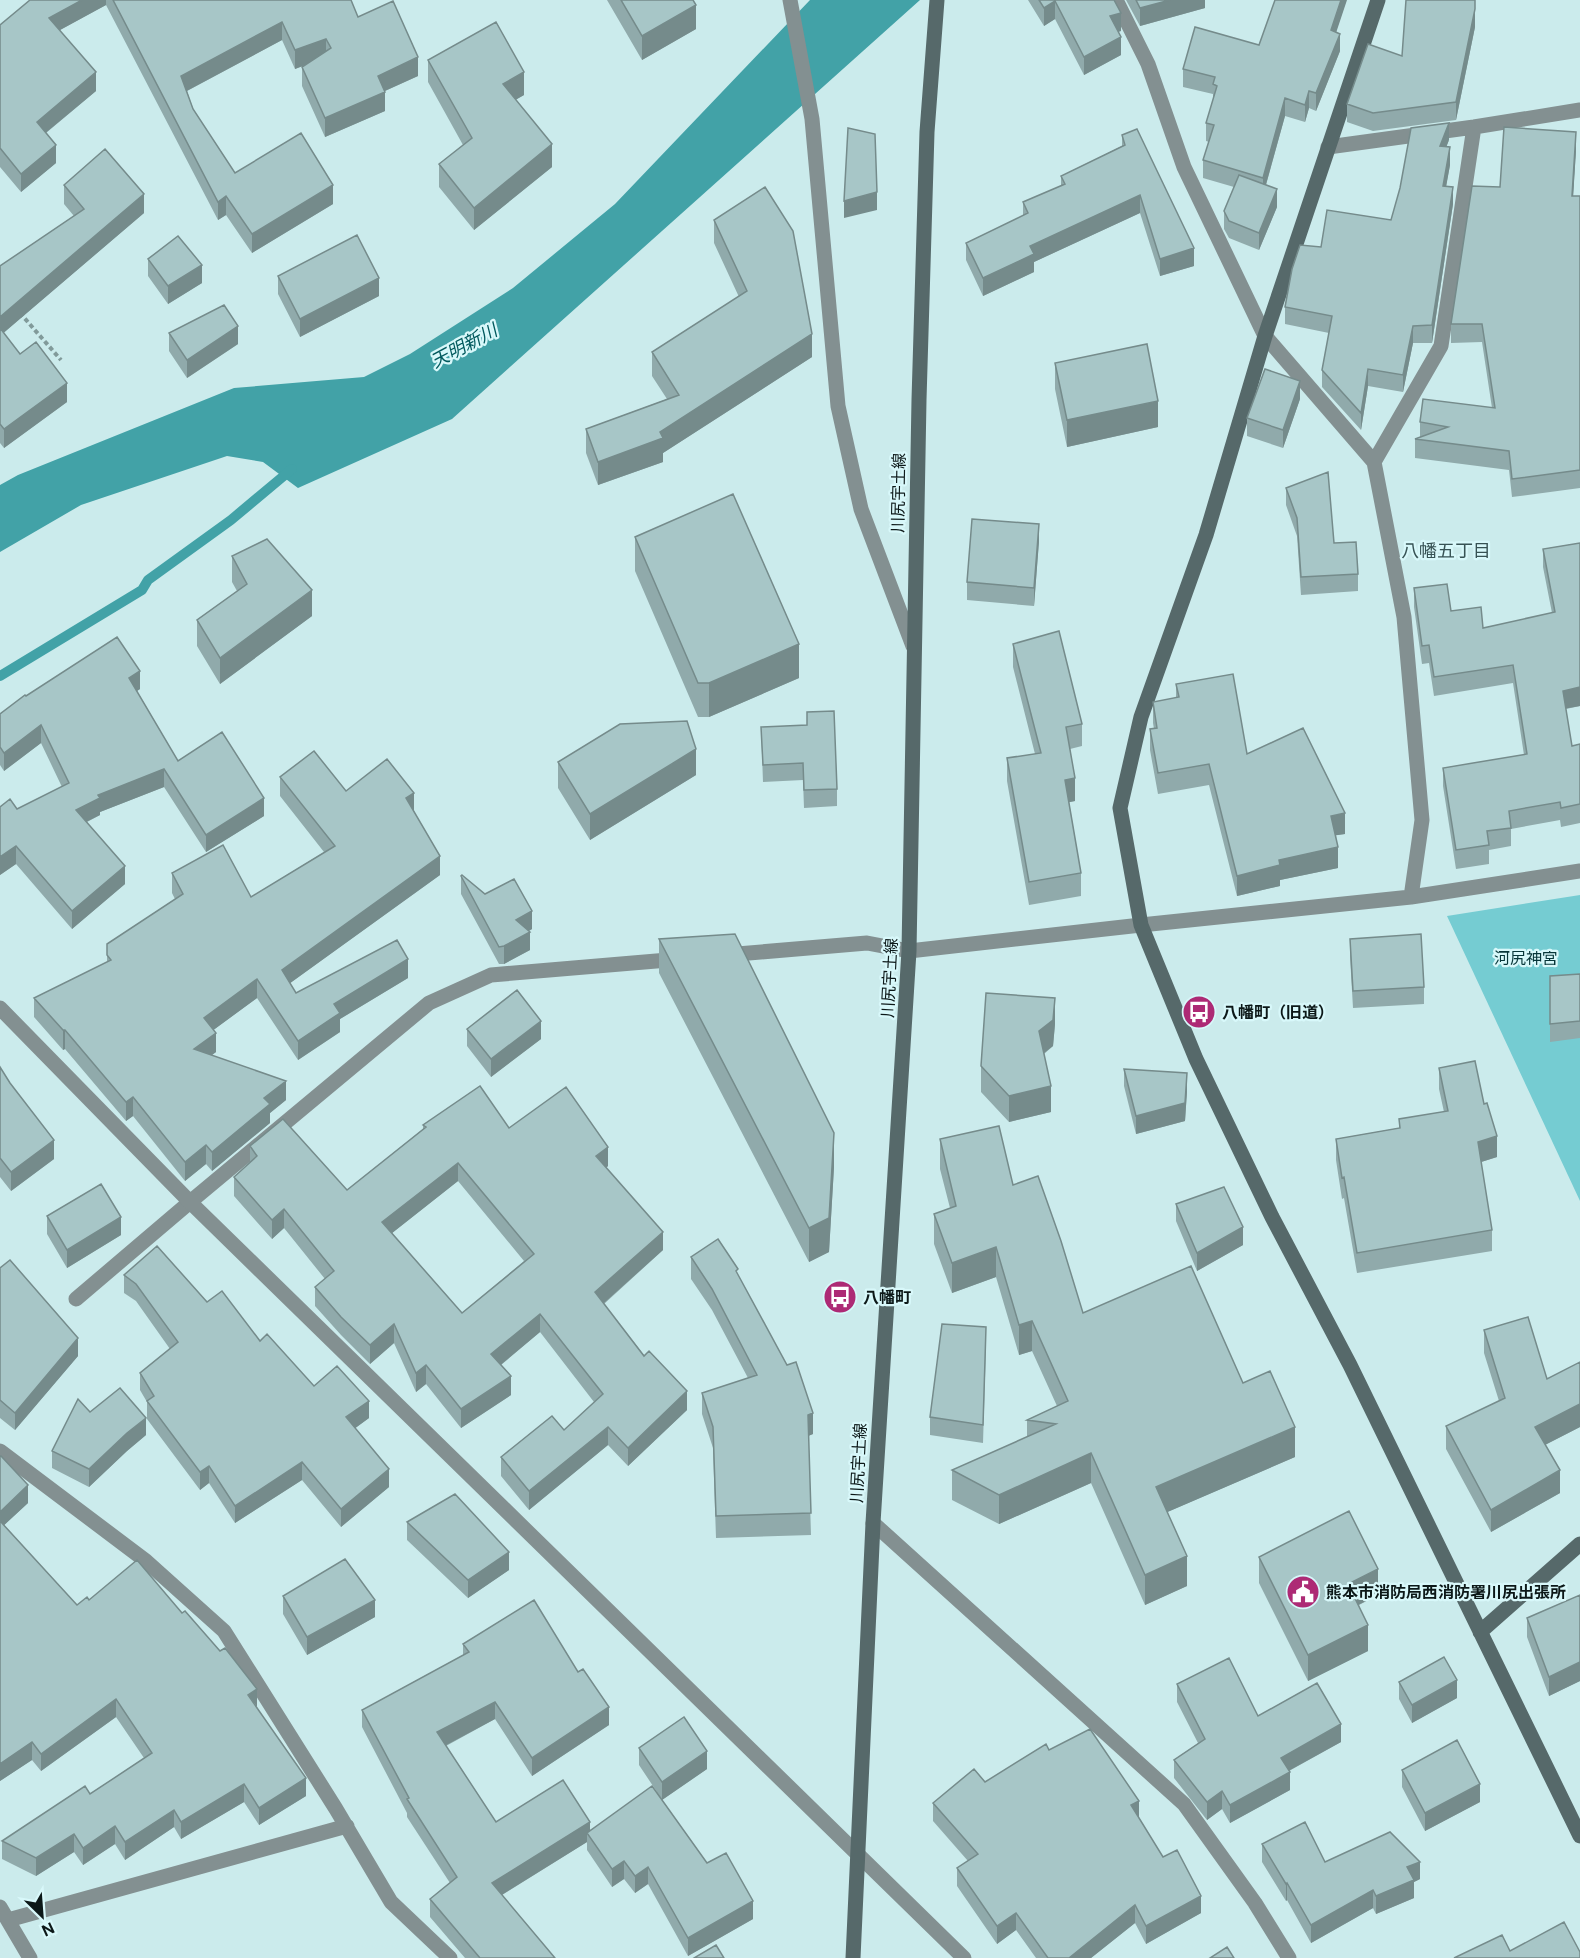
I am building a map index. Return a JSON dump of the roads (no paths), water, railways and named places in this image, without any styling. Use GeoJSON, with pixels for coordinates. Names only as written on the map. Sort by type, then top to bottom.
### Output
{"type":"FeatureCollection","features":[{"type":"Feature","properties":{"kind":"street"},"geometry":{"type":"LineString","coordinates":[[790,0],[812,119],[838,406],[861,509],[913,645]]}},
{"type":"Feature","properties":{"kind":"street","name":"川尻宇土線"},"geometry":{"type":"LineString","coordinates":[[853,1958],[873,1523],[909,951],[913,645],[927,132],[937,0]]}},
{"type":"Feature","properties":{"kind":"street"},"geometry":{"type":"LineString","coordinates":[[1116,0],[1148,64],[1184,167],[1265,336],[1374,462],[1404,617],[1422,820],[1410,897]]}},
{"type":"Feature","properties":{"kind":"street"},"geometry":{"type":"LineString","coordinates":[[1378,0],[1265,336],[1206,535],[1141,717],[1120,808],[1141,925],[1196,1059],[1272,1217],[1350,1365],[1580,1836]]}},
{"type":"Feature","properties":{"kind":"street"},"geometry":{"type":"LineString","coordinates":[[1328,147],[1580,110]]}},
{"type":"Feature","properties":{"kind":"street"},"geometry":{"type":"LineString","coordinates":[[1374,462],[1441,346],[1474,127]]}},
{"type":"Feature","properties":{"kind":"street"},"geometry":{"type":"LineString","coordinates":[[714,956],[867,943],[909,951],[1410,897],[1580,871]]}},
{"type":"Feature","properties":{"kind":"street"},"geometry":{"type":"LineString","coordinates":[[76,1299],[429,1004],[491,975],[691,958]]}},
{"type":"Feature","properties":{"kind":"street"},"geometry":{"type":"LineString","coordinates":[[0,1008],[190,1202],[964,1958]]}},
{"type":"Feature","properties":{"kind":"street"},"geometry":{"type":"LineString","coordinates":[[0,1451],[146,1561],[224,1631],[391,1902],[450,1958]]}},
{"type":"Feature","properties":{"kind":"street"},"geometry":{"type":"LineString","coordinates":[[873,1523],[1184,1804],[1255,1903],[1289,1958]]}},
{"type":"Feature","properties":{"kind":"street"},"geometry":{"type":"LineString","coordinates":[[1480,1632],[1580,1544]]}},
{"type":"Feature","properties":{"kind":"street"},"geometry":{"type":"LineString","coordinates":[[30,1958],[4,1913],[346,1826]]}},
{"type":"Feature","properties":{"kind":"water","name":"天明新川"},"geometry":{"type":"Polygon","coordinates":[[[810,0],[920,0],[452,419],[298,488],[263,462],[227,456],[81,505],[0,552],[0,485],[18,475],[234,388],[364,377],[410,354],[513,288],[615,204],[810,0]]]}},
{"type":"Feature","properties":{"kind":"waterway"},"geometry":{"type":"LineString","coordinates":[[0,676],[142,590],[148,580],[231,520],[292,469]]}},
{"type":"Feature","properties":{"kind":"place","name":"八幡町（旧道）"},"geometry":{"type":"Point","coordinates":[1199,1012]}},
{"type":"Feature","properties":{"kind":"place","name":"八幡町"},"geometry":{"type":"Point","coordinates":[840,1297]}},
{"type":"Feature","properties":{"kind":"place","name":"熊本市消防局西消防署川尻出張所"},"geometry":{"type":"Point","coordinates":[1303,1592]}},
{"type":"Feature","properties":{"kind":"district","name":"八幡五丁目"},"geometry":{"type":"Point","coordinates":[1446,551]}},
{"type":"Feature","properties":{"kind":"park label","name":"河尻神宮"},"geometry":{"type":"Point","coordinates":[1526,958]}}]}
